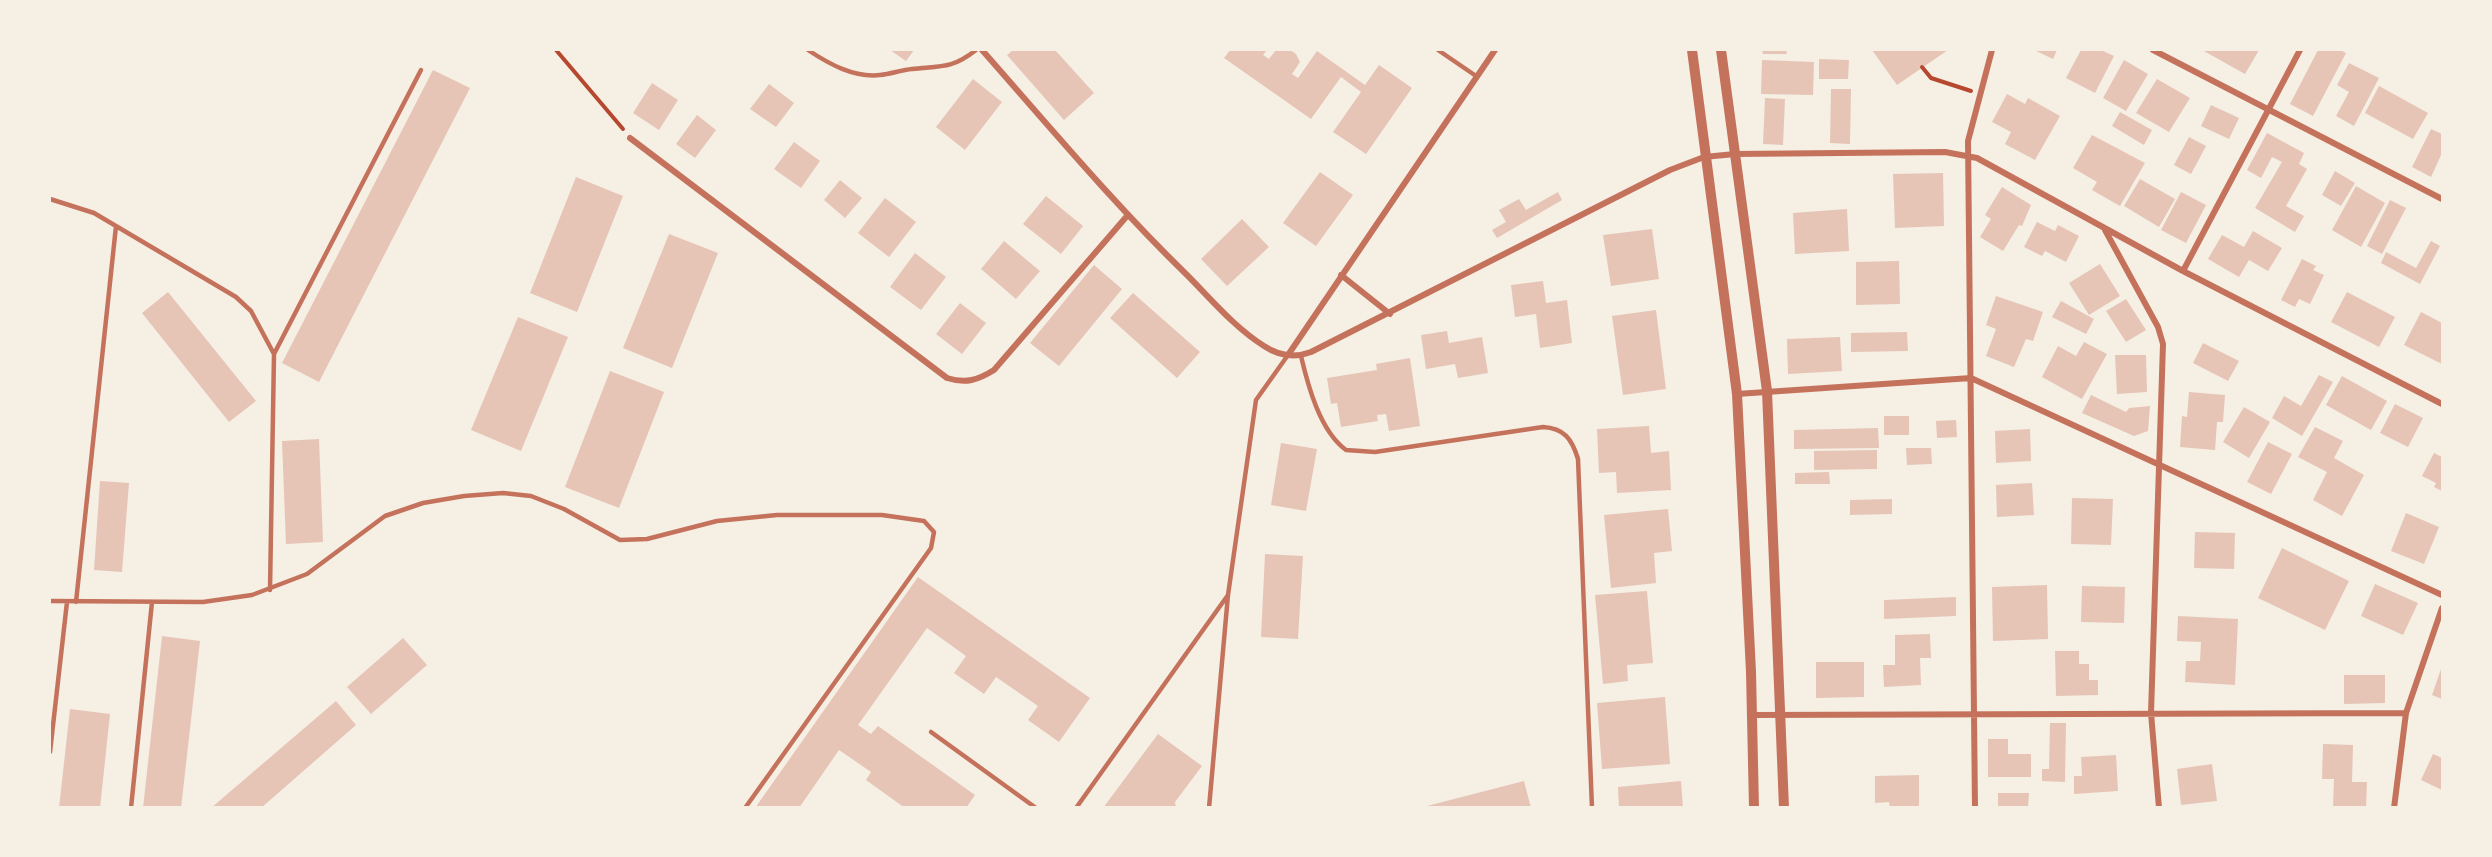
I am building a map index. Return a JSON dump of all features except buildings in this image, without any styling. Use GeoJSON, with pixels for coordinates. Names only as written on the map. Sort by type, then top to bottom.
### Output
{"type":"FeatureCollection","features":[{"type":"Feature","properties":{"kind":"street"},"geometry":{"type":"LineString","coordinates":[[982,50],[1127,216],[1232,319],[1263,346],[1288,355],[1301,356],[1390,314],[1670,170],[1704,157],[1735,154],[1946,152],[1968,155],[2183,271],[2442,404]]}},
{"type":"Feature","properties":{"kind":"street"},"geometry":{"type":"LineString","coordinates":[[1288,355],[1495,50]]}},
{"type":"Feature","properties":{"kind":"street"},"geometry":{"type":"LineString","coordinates":[[1692,50],[1704,157],[1737,393],[1754,807]]}},
{"type":"Feature","properties":{"kind":"street"},"geometry":{"type":"LineString","coordinates":[[1721,50],[1767,391],[1784,807]]}},
{"type":"Feature","properties":{"kind":"street"},"geometry":{"type":"LineString","coordinates":[[1975,807],[1968,141],[1992,50]]}},
{"type":"Feature","properties":{"kind":"street"},"geometry":{"type":"LineString","coordinates":[[2153,50],[2442,199]]}},
{"type":"Feature","properties":{"kind":"street"},"geometry":{"type":"LineString","coordinates":[[2183,271],[2300,50]]}},
{"type":"Feature","properties":{"kind":"street"},"geometry":{"type":"LineString","coordinates":[[630,138],[947,378],[957,381],[981,378],[994,370],[1127,216]]}},
{"type":"Feature","properties":{"kind":"street"},"geometry":{"type":"LineString","coordinates":[[2104,229],[2162,334],[2164,354],[2151,713],[2159,807]]}},
{"type":"Feature","properties":{"kind":"street"},"geometry":{"type":"LineString","coordinates":[[1341,275],[1390,314]]}},
{"type":"Feature","properties":{"kind":"street"},"geometry":{"type":"LineString","coordinates":[[1737,393],[1971,378],[2442,595]]}},
{"type":"Feature","properties":{"kind":"street"},"geometry":{"type":"LineString","coordinates":[[2394,807],[2406,713],[2442,608]]}},
{"type":"Feature","properties":{"kind":"street"},"geometry":{"type":"LineString","coordinates":[[1752,715],[1975,712],[2406,713]]}},
{"type":"Feature","properties":{"kind":"lane"},"geometry":{"type":"LineString","coordinates":[[808,50],[837,67],[868,75],[914,69],[940,69],[958,63],[976,50]]}},
{"type":"Feature","properties":{"kind":"lane"},"geometry":{"type":"LineString","coordinates":[[1438,50],[1476,76]]}},
{"type":"Feature","properties":{"kind":"lane"},"geometry":{"type":"LineString","coordinates":[[270,590],[274,354],[421,70]]}},
{"type":"Feature","properties":{"kind":"lane"},"geometry":{"type":"LineString","coordinates":[[50,199],[94,213],[236,297],[251,310],[274,354]]}},
{"type":"Feature","properties":{"kind":"lane"},"geometry":{"type":"LineString","coordinates":[[76,602],[116,226]]}},
{"type":"Feature","properties":{"kind":"lane"},"geometry":{"type":"LineString","coordinates":[[1209,807],[1228,595],[1257,400],[1288,355]]}},
{"type":"Feature","properties":{"kind":"lane"},"geometry":{"type":"LineString","coordinates":[[1301,356],[1307,380],[1327,428],[1346,450],[1375,453],[1543,427],[1555,428],[1566,434],[1578,459],[1592,807]]}},
{"type":"Feature","properties":{"kind":"lane"},"geometry":{"type":"LineString","coordinates":[[50,601],[213,601],[270,590],[307,574],[385,516],[423,503],[464,496],[502,493],[531,496],[564,509],[620,540],[647,539],[717,521],[755,516],[841,514],[924,521],[934,532],[931,548],[745,807]]}},
{"type":"Feature","properties":{"kind":"lane"},"geometry":{"type":"LineString","coordinates":[[1076,807],[1228,595]]}},
{"type":"Feature","properties":{"kind":"lane"},"geometry":{"type":"LineString","coordinates":[[50,752],[67,602]]}},
{"type":"Feature","properties":{"kind":"lane"},"geometry":{"type":"LineString","coordinates":[[131,807],[152,602]]}},
{"type":"Feature","properties":{"kind":"lane"},"geometry":{"type":"LineString","coordinates":[[931,732],[1036,807]]}},
{"type":"Feature","properties":{"kind":"path"},"geometry":{"type":"LineString","coordinates":[[556,50],[630,138]]}},
{"type":"Feature","properties":{"kind":"path"},"geometry":{"type":"LineString","coordinates":[[1922,68],[1931,78],[1979,93]]}}]}
